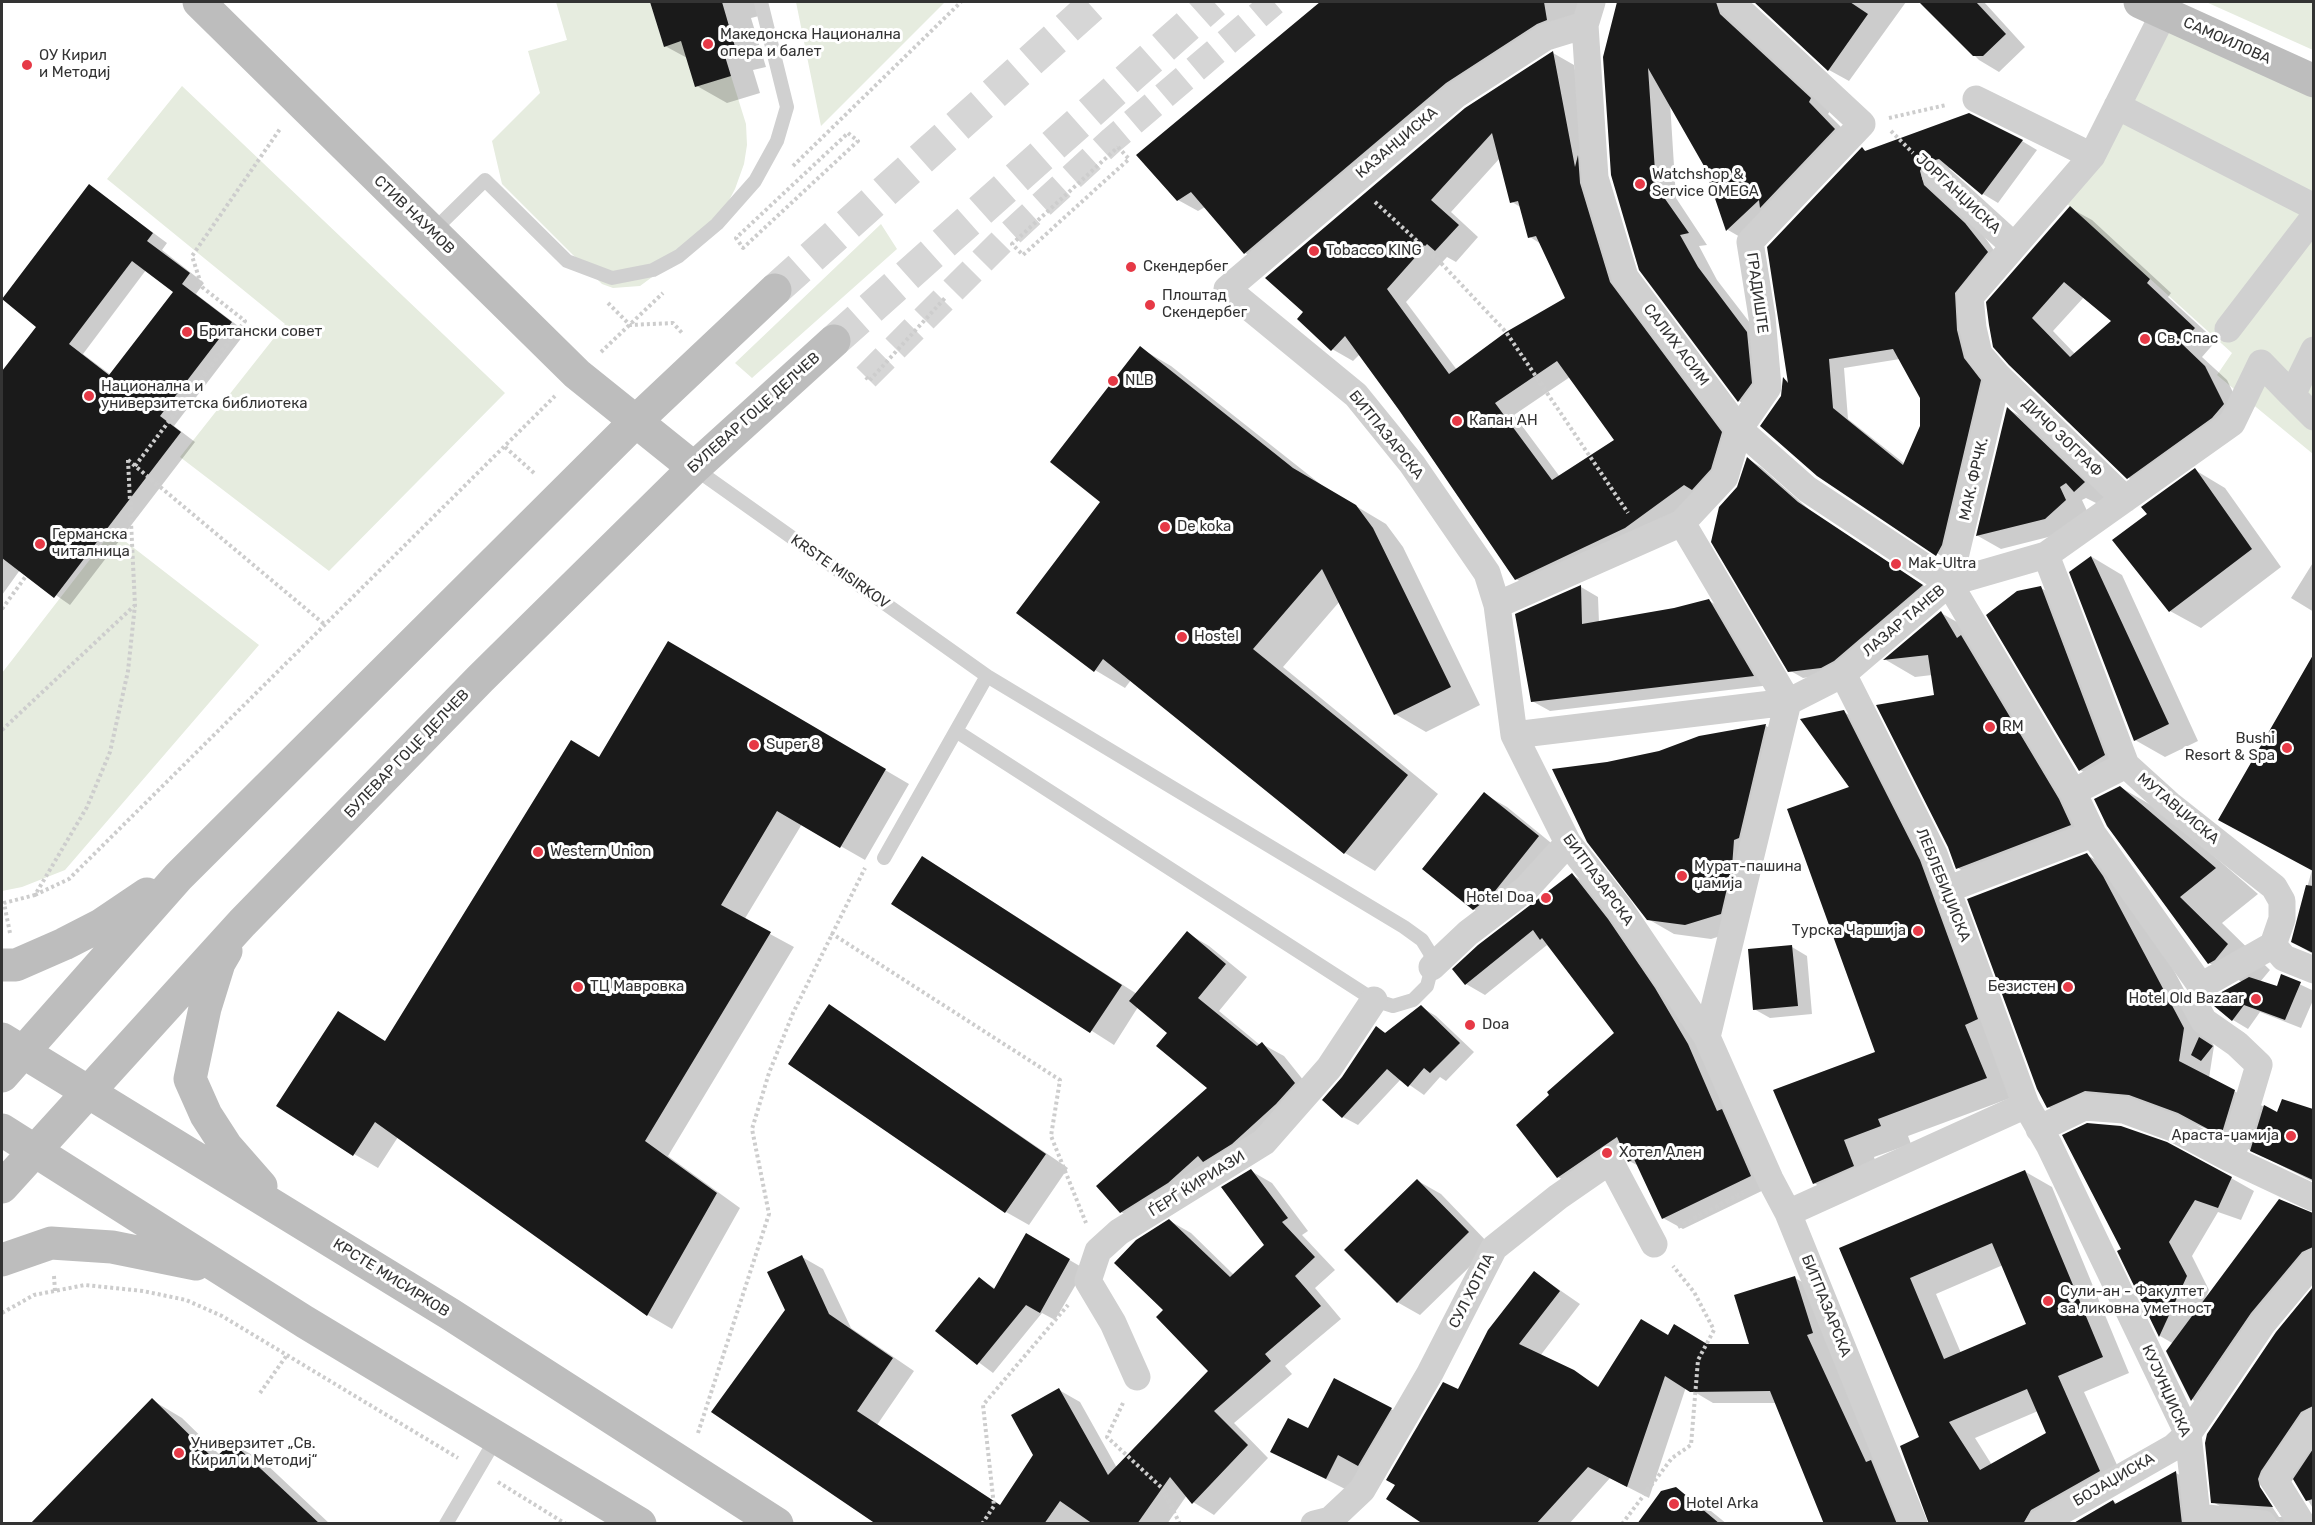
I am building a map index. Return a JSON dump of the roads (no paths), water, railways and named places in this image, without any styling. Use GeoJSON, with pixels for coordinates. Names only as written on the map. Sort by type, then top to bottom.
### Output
{"type":"FeatureCollection","features":[{"type":"Feature","properties":{"kind":"street","name":"СТИВ НАУМОВ"},"geometry":{"type":"LineString","coordinates":[[199,2],[577,374],[694,468]]}},
{"type":"Feature","properties":{"kind":"street","name":"ГРАДИШТЕ"},"geometry":{"type":"LineString","coordinates":[[1497,605],[1682,523],[1725,477],[1739,429],[1768,387],[1762,317],[1750,242],[1862,124],[1731,2]]}},
{"type":"Feature","properties":{"kind":"street","name":"САМОИЛОВА"},"geometry":{"type":"LineString","coordinates":[[2152,7],[2313,81]]}},
{"type":"Feature","properties":{"kind":"street"},"geometry":{"type":"LineString","coordinates":[[2013,245],[2092,156],[2117,106],[2152,7]]}},
{"type":"Feature","properties":{"kind":"street","name":"КАЗАНЏИСКА"},"geometry":{"type":"LineString","coordinates":[[1227,289],[1456,95],[1546,37],[1589,13]]}},
{"type":"Feature","properties":{"kind":"street","name":"САЛИХ АСИМ"},"geometry":{"type":"LineString","coordinates":[[1589,13],[1595,178],[1624,277],[1739,429],[1807,489],[1949,583]]}},
{"type":"Feature","properties":{"kind":"street"},"geometry":{"type":"LineString","coordinates":[[1976,99],[2092,156]]}},
{"type":"Feature","properties":{"kind":"street"},"geometry":{"type":"LineString","coordinates":[[2117,106],[2313,207]]}},
{"type":"Feature","properties":{"kind":"street","name":"ЈОРГАНЏИСКА"},"geometry":{"type":"LineString","coordinates":[[1935,174],[2013,245],[1970,297],[1973,328],[1979,354],[1998,376]]}},
{"type":"Feature","properties":{"kind":"street"},"geometry":{"type":"LineString","coordinates":[[2228,329],[2313,217]]}},
{"type":"Feature","properties":{"kind":"street","name":"БИТПАЗАРСКА"},"geometry":{"type":"LineString","coordinates":[[1227,289],[1356,395],[1412,464],[1486,573],[1497,605],[1514,735],[1568,843],[1621,910],[1707,1037],[1770,1179],[1788,1213],[1914,1524]]}},
{"type":"Feature","properties":{"kind":"street"},"geometry":{"type":"LineString","coordinates":[[2,1076],[12,1045],[635,422],[775,290]]}},
{"type":"Feature","properties":{"kind":"street","name":"БУЛЕВАР ГОЦЕ ДЕЛЧЕВ"},"geometry":{"type":"LineString","coordinates":[[2,1187],[242,923],[480,679],[694,468],[834,341]]}},
{"type":"Feature","properties":{"kind":"street"},"geometry":{"type":"LineString","coordinates":[[2313,350],[2292,395],[2313,417]]}},
{"type":"Feature","properties":{"kind":"street","name":"ЛАЗАР ТАНЕВ"},"geometry":{"type":"LineString","coordinates":[[1514,735],[1788,702],[1843,674],[1949,583],[2046,555],[2125,500],[2232,423],[2261,363],[2292,395]]}},
{"type":"Feature","properties":{"kind":"street","name":"ДИЧО ЗОГРАФ"},"geometry":{"type":"LineString","coordinates":[[1998,376],[2125,500]]}},
{"type":"Feature","properties":{"kind":"street","name":"МАК. ФРЧК."},"geometry":{"type":"LineString","coordinates":[[1949,583],[1998,376]]}},
{"type":"Feature","properties":{"kind":"street"},"geometry":{"type":"LineString","coordinates":[[1682,523],[1788,702],[1707,1037]]}},
{"type":"Feature","properties":{"kind":"street","name":"МУТАВЏИСКА"},"geometry":{"type":"LineString","coordinates":[[2046,555],[2126,765],[2186,818],[2274,886],[2282,901],[2282,919],[2273,945]]}},
{"type":"Feature","properties":{"kind":"street"},"geometry":{"type":"LineString","coordinates":[[1949,583],[2073,792],[2093,834],[2201,986],[2273,945],[2284,958],[2313,970]]}},
{"type":"Feature","properties":{"kind":"street","name":"ЛЕБЛЕБИЏИСКА"},"geometry":{"type":"LineString","coordinates":[[1843,674],[1935,854],[1946,890],[2026,1105]]}},
{"type":"Feature","properties":{"kind":"street"},"geometry":{"type":"LineString","coordinates":[[2073,792],[2126,765]]}},
{"type":"Feature","properties":{"kind":"street"},"geometry":{"type":"LineString","coordinates":[[1946,890],[2093,834]]}},
{"type":"Feature","properties":{"kind":"street"},"geometry":{"type":"LineString","coordinates":[[1432,967],[1468,933],[1526,889],[1568,843]]}},
{"type":"Feature","properties":{"kind":"street"},"geometry":{"type":"LineString","coordinates":[[9,965],[101,925],[139,898],[178,877]]}},
{"type":"Feature","properties":{"kind":"street"},"geometry":{"type":"LineString","coordinates":[[242,923],[219,963],[205,1008],[190,1079],[206,1115],[226,1146],[285,1212]]}},
{"type":"Feature","properties":{"kind":"street","name":"ЃЕРЃ ЌИРИАЗИ"},"geometry":{"type":"LineString","coordinates":[[1137,1377],[1113,1323],[1088,1281],[1098,1251],[1119,1232],[1264,1142],[1329,1068],[1374,1000]]}},
{"type":"Feature","properties":{"kind":"street"},"geometry":{"type":"LineString","coordinates":[[2194,1003],[2204,1021],[2237,1044],[2259,1065],[2231,1160]]}},
{"type":"Feature","properties":{"kind":"street","name":"КРСТЕ МИСИРКОВ"},"geometry":{"type":"LineString","coordinates":[[12,1045],[450,1314],[777,1524]]}},
{"type":"Feature","properties":{"kind":"street"},"geometry":{"type":"LineString","coordinates":[[1788,1213],[2026,1105]]}},
{"type":"Feature","properties":{"kind":"street","name":"КУЈУНЏИСКА"},"geometry":{"type":"LineString","coordinates":[[2026,1105],[2188,1434],[2198,1520]]}},
{"type":"Feature","properties":{"kind":"street"},"geometry":{"type":"LineString","coordinates":[[2039,1130],[2084,1107],[2124,1110],[2173,1128],[2231,1160],[2313,1198]]}},
{"type":"Feature","properties":{"kind":"street"},"geometry":{"type":"LineString","coordinates":[[2,1130],[236,1278],[640,1524]]}},
{"type":"Feature","properties":{"kind":"street","name":"СУЛ ХОТЛА"},"geometry":{"type":"LineString","coordinates":[[1314,1524],[1330,1520],[1362,1491],[1430,1373],[1494,1248],[1558,1197],[1610,1161],[1654,1244]]}},
{"type":"Feature","properties":{"kind":"street"},"geometry":{"type":"LineString","coordinates":[[2,1260],[51,1243],[112,1246],[182,1259],[236,1278]]}},
{"type":"Feature","properties":{"kind":"street","name":"БОЈАЏИСКА"},"geometry":{"type":"LineString","coordinates":[[2038,1524],[2174,1446],[2188,1434],[2263,1323],[2313,1262]]}},
{"type":"Feature","properties":{"kind":"street"},"geometry":{"type":"LineString","coordinates":[[2302,1524],[2274,1479],[2313,1421]]}},
{"type":"Feature","properties":{"kind":"street"},"geometry":{"type":"LineString","coordinates":[[2198,1520],[2263,1524]]}},
{"type":"Feature","properties":{"kind":"lane"},"geometry":{"type":"LineString","coordinates":[[432,232],[485,180],[567,261],[612,278],[653,270],[679,256],[717,224],[755,182],[777,141],[788,107],[761,2]]}},
{"type":"Feature","properties":{"kind":"lane","name":"KRSTE MISIRKOV"},"geometry":{"type":"LineString","coordinates":[[694,468],[987,676],[1404,927],[1422,940],[1430,952],[1432,967]]}},
{"type":"Feature","properties":{"kind":"lane"},"geometry":{"type":"LineString","coordinates":[[884,858],[987,676]]}},
{"type":"Feature","properties":{"kind":"lane"},"geometry":{"type":"LineString","coordinates":[[956,732],[1374,1000],[1393,1006],[1413,1000],[1426,986],[1432,967]]}},
{"type":"Feature","properties":{"kind":"lane"},"geometry":{"type":"LineString","coordinates":[[446,1524],[496,1437]]}},
{"type":"Feature","properties":{"kind":"tunnel"},"geometry":{"type":"LineString","coordinates":[[775,290],[1096,2]]}},
{"type":"Feature","properties":{"kind":"tunnel"},"geometry":{"type":"LineString","coordinates":[[834,341],[1214,2]]}},
{"type":"Feature","properties":{"kind":"tunnel"},"geometry":{"type":"LineString","coordinates":[[866,377],[1002,241],[1112,140],[1274,2]]}},
{"type":"Feature","properties":{"kind":"place","name":"Македонска Национална опера и балет"},"geometry":{"type":"Point","coordinates":[708,44]}},
{"type":"Feature","properties":{"kind":"place","name":"ОУ Кирил и Методиј"},"geometry":{"type":"Point","coordinates":[27,65]}},
{"type":"Feature","properties":{"kind":"place","name":"Watchshop & Service OMEGA"},"geometry":{"type":"Point","coordinates":[1640,184]}},
{"type":"Feature","properties":{"kind":"place","name":"Tobacco KING"},"geometry":{"type":"Point","coordinates":[1314,251]}},
{"type":"Feature","properties":{"kind":"place","name":"Скендербег"},"geometry":{"type":"Point","coordinates":[1131,267]}},
{"type":"Feature","properties":{"kind":"place","name":"Плоштад Скендербег"},"geometry":{"type":"Point","coordinates":[1150,305]}},
{"type":"Feature","properties":{"kind":"place","name":"Британски совет"},"geometry":{"type":"Point","coordinates":[187,332]}},
{"type":"Feature","properties":{"kind":"place","name":"Св. Спас"},"geometry":{"type":"Point","coordinates":[2145,339]}},
{"type":"Feature","properties":{"kind":"place","name":"NLB"},"geometry":{"type":"Point","coordinates":[1113,381]}},
{"type":"Feature","properties":{"kind":"place","name":"Национална и универзитетска библиотека"},"geometry":{"type":"Point","coordinates":[89,396]}},
{"type":"Feature","properties":{"kind":"place","name":"Капан АН"},"geometry":{"type":"Point","coordinates":[1457,421]}},
{"type":"Feature","properties":{"kind":"place","name":"De koka"},"geometry":{"type":"Point","coordinates":[1165,527]}},
{"type":"Feature","properties":{"kind":"place","name":"Германска читалница"},"geometry":{"type":"Point","coordinates":[40,544]}},
{"type":"Feature","properties":{"kind":"place","name":"Mak-Ultra"},"geometry":{"type":"Point","coordinates":[1896,564]}},
{"type":"Feature","properties":{"kind":"place","name":"Hostel"},"geometry":{"type":"Point","coordinates":[1182,637]}},
{"type":"Feature","properties":{"kind":"place","name":"RM"},"geometry":{"type":"Point","coordinates":[1990,727]}},
{"type":"Feature","properties":{"kind":"place","name":"Super 8"},"geometry":{"type":"Point","coordinates":[754,745]}},
{"type":"Feature","properties":{"kind":"place","name":"Bushi Resort & Spa"},"geometry":{"type":"Point","coordinates":[2287,748]}},
{"type":"Feature","properties":{"kind":"place","name":"Western Union"},"geometry":{"type":"Point","coordinates":[538,852]}},
{"type":"Feature","properties":{"kind":"place","name":"Мурат-пашина џамија"},"geometry":{"type":"Point","coordinates":[1682,876]}},
{"type":"Feature","properties":{"kind":"place","name":"Hotel Doa"},"geometry":{"type":"Point","coordinates":[1546,898]}},
{"type":"Feature","properties":{"kind":"place","name":"Турска Чаршија"},"geometry":{"type":"Point","coordinates":[1918,931]}},
{"type":"Feature","properties":{"kind":"place","name":"ТЦ Мавровка"},"geometry":{"type":"Point","coordinates":[578,987]}},
{"type":"Feature","properties":{"kind":"place","name":"Безистен"},"geometry":{"type":"Point","coordinates":[2068,987]}},
{"type":"Feature","properties":{"kind":"place","name":"Hotel Old Bazaar"},"geometry":{"type":"Point","coordinates":[2256,999]}},
{"type":"Feature","properties":{"kind":"place","name":"Doa"},"geometry":{"type":"Point","coordinates":[1470,1025]}},
{"type":"Feature","properties":{"kind":"place","name":"Араста-џамија"},"geometry":{"type":"Point","coordinates":[2291,1136]}},
{"type":"Feature","properties":{"kind":"place","name":"Хотел Ален"},"geometry":{"type":"Point","coordinates":[1607,1153]}},
{"type":"Feature","properties":{"kind":"place","name":"Сули-ан - Факултет за ликовна уметност"},"geometry":{"type":"Point","coordinates":[2048,1301]}},
{"type":"Feature","properties":{"kind":"place","name":"Универзитет „Св. Кирил и Методиј“"},"geometry":{"type":"Point","coordinates":[179,1453]}},
{"type":"Feature","properties":{"kind":"place","name":"Hotel Arka"},"geometry":{"type":"Point","coordinates":[1674,1504]}}]}
